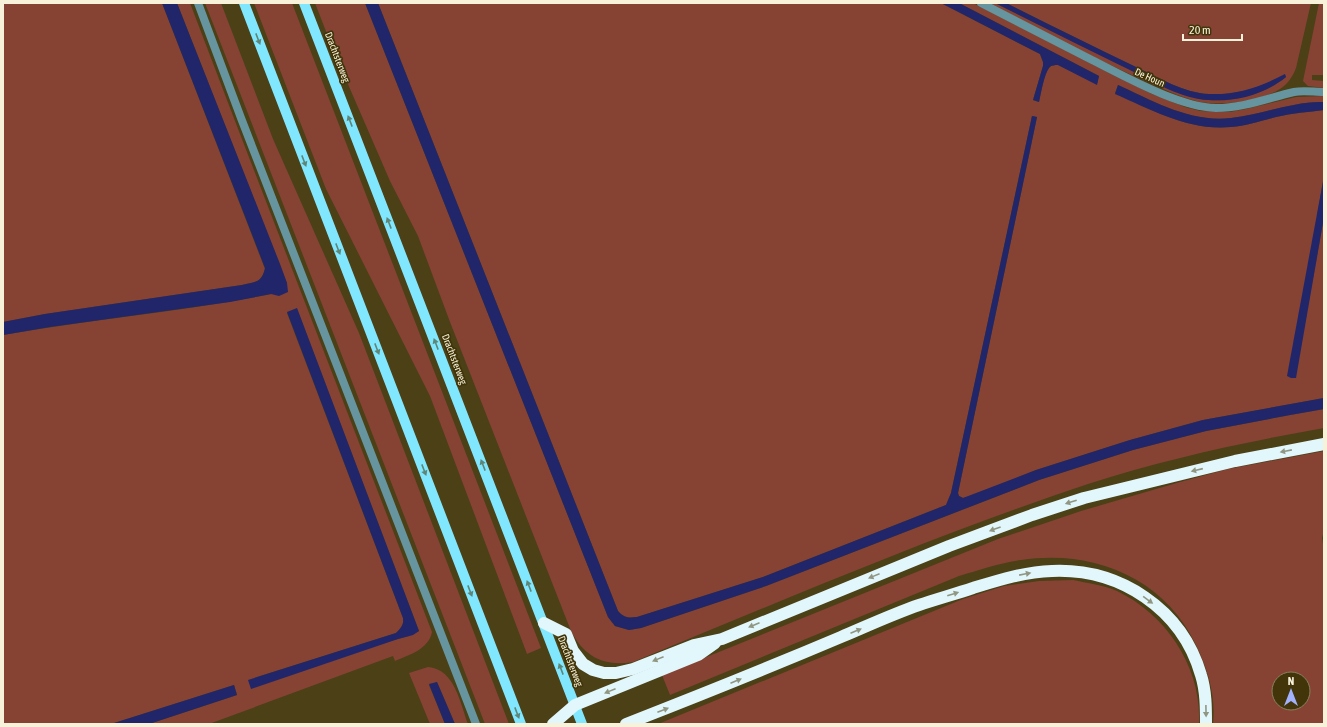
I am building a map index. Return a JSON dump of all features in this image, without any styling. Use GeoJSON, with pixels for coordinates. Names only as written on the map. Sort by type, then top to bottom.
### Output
{"type":"FeatureCollection","features":[{"type":"Feature","properties":{"kind":"highway"},"geometry":{"type":"LineString","coordinates":[[544,623],[566,634],[573,651],[583,664],[604,674],[616,673],[633,669],[694,645],[722,639],[949,546],[1032,515],[1084,498],[1235,461],[1324,444]]}},
{"type":"Feature","properties":{"kind":"highway"},"geometry":{"type":"LineString","coordinates":[[626,724],[700,696],[918,605],[1010,577],[1053,571],[1091,574],[1127,586],[1148,599],[1165,614],[1180,630],[1196,660],[1204,690],[1206,724]]}},
{"type":"Feature","properties":{"kind":"highway"},"geometry":{"type":"LineString","coordinates":[[553,724],[575,705],[698,655],[722,639]]}},
{"type":"Feature","properties":{"kind":"main road"},"geometry":{"type":"LineString","coordinates":[[244,3],[521,724]]}},
{"type":"Feature","properties":{"kind":"main road","name":"Drachtsterweg"},"geometry":{"type":"LineString","coordinates":[[304,3],[582,724]]}},
{"type":"Feature","properties":{"kind":"street"},"geometry":{"type":"LineString","coordinates":[[198,3],[476,724]]}},
{"type":"Feature","properties":{"kind":"street","name":"De Houn"},"geometry":{"type":"LineString","coordinates":[[981,3],[1154,90],[1187,103],[1201,106],[1229,107],[1245,105],[1295,92],[1324,92]]}},
{"type":"Feature","properties":{"kind":"shaded area"},"geometry":{"type":"Polygon","coordinates":[[[3,3],[162,3],[265,269],[262,277],[257,281],[242,285],[45,314],[3,322],[3,3]]]}},
{"type":"Feature","properties":{"kind":"shaded area"},"geometry":{"type":"Polygon","coordinates":[[[162,3],[177,3],[280,264],[287,283],[288,292],[279,296],[271,294],[230,302],[3,335],[3,322],[45,314],[242,285],[257,281],[264,273],[265,268],[162,3]]]}},
{"type":"Feature","properties":{"kind":"shaded area"},"geometry":{"type":"Polygon","coordinates":[[[177,3],[190,3],[432,632],[427,643],[418,651],[395,661],[393,656],[209,724],[149,724],[237,695],[234,685],[111,724],[3,724],[3,335],[276,294],[287,283],[177,3]],[[297,309],[287,313],[403,618],[403,625],[396,633],[248,680],[409,636],[419,631],[297,309]]]}},
{"type":"Feature","properties":{"kind":"shaded area"},"geometry":{"type":"Polygon","coordinates":[[[205,3],[221,3],[273,139],[359,333],[509,724],[485,724],[205,3]]]}},
{"type":"Feature","properties":{"kind":"shaded area"},"geometry":{"type":"Polygon","coordinates":[[[254,3],[292,3],[541,648],[527,654],[430,396],[326,189],[254,3]]]}},
{"type":"Feature","properties":{"kind":"shaded area"},"geometry":{"type":"Polygon","coordinates":[[[315,3],[365,3],[608,617],[615,626],[629,630],[641,628],[766,586],[1039,480],[1133,450],[1206,431],[1324,409],[1324,428],[1205,452],[1088,484],[916,546],[633,662],[613,663],[596,658],[582,648],[571,631],[450,322],[418,236],[390,181],[334,52],[315,3]]]}},
{"type":"Feature","properties":{"kind":"shaded area"},"geometry":{"type":"Polygon","coordinates":[[[365,3],[378,3],[618,611],[625,616],[637,617],[763,577],[946,505],[951,493],[1032,116],[1037,117],[958,493],[959,496],[963,498],[1036,470],[1130,440],[1203,420],[1324,398],[1324,409],[1206,431],[1133,450],[1039,480],[766,586],[641,628],[629,630],[615,626],[608,617],[365,3]]]}},
{"type":"Feature","properties":{"kind":"shaded area"},"geometry":{"type":"Polygon","coordinates":[[[378,3],[941,3],[1040,54],[1043,66],[1033,100],[1039,102],[1046,75],[1049,68],[1053,65],[1058,65],[1097,84],[1099,76],[959,3],[973,3],[1152,94],[1185,107],[1200,111],[1230,112],[1296,97],[1324,96],[1324,102],[1312,102],[1255,114],[1216,119],[1187,114],[1159,104],[1118,85],[1115,93],[1171,118],[1200,126],[1242,126],[1282,116],[1324,110],[1324,176],[1295,378],[1324,217],[1324,398],[1203,420],[1130,440],[1036,470],[971,496],[963,498],[959,496],[958,493],[1037,117],[1032,116],[951,493],[946,505],[763,577],[637,617],[625,616],[618,611],[378,3]]]}},
{"type":"Feature","properties":{"kind":"shaded area"},"geometry":{"type":"Polygon","coordinates":[[[941,3],[959,3],[1099,76],[1097,85],[1058,65],[1053,65],[1049,68],[1046,75],[1039,102],[1033,100],[1043,66],[1040,54],[941,3]]]}},
{"type":"Feature","properties":{"kind":"shaded area"},"geometry":{"type":"Polygon","coordinates":[[[989,3],[995,3],[1167,88],[1187,96],[1208,100],[1229,100],[1249,96],[1269,88],[1286,77],[1285,75],[1258,87],[1230,94],[1209,94],[1190,91],[1088,44],[1006,3],[1311,3],[1296,68],[1292,77],[1283,87],[1263,97],[1241,102],[1209,103],[1192,100],[1160,88],[989,3]]]}},
{"type":"Feature","properties":{"kind":"shaded area"},"geometry":{"type":"Polygon","coordinates":[[[995,3],[1006,3],[1088,44],[1190,91],[1209,94],[1239,92],[1267,83],[1285,74],[1286,77],[1269,88],[1250,96],[1229,100],[1209,100],[1189,97],[1160,85],[995,3]]]}},
{"type":"Feature","properties":{"kind":"shaded area"},"geometry":{"type":"Polygon","coordinates":[[[1319,3],[1324,3],[1324,75],[1312,75],[1312,80],[1324,81],[1324,88],[1308,86],[1303,81],[1319,3]]]}},
{"type":"Feature","properties":{"kind":"shaded area"},"geometry":{"type":"Polygon","coordinates":[[[1118,85],[1159,104],[1187,114],[1216,119],[1255,114],[1312,102],[1324,102],[1324,110],[1288,114],[1231,127],[1200,126],[1157,113],[1115,94],[1118,85]]]}},
{"type":"Feature","properties":{"kind":"shaded area"},"geometry":{"type":"Polygon","coordinates":[[[1324,176],[1324,217],[1296,378],[1291,378],[1287,376],[1324,176]]]}},
{"type":"Feature","properties":{"kind":"shaded area"},"geometry":{"type":"Polygon","coordinates":[[[297,308],[419,631],[413,635],[251,689],[248,680],[396,633],[403,625],[403,618],[287,312],[297,308]]]}},
{"type":"Feature","properties":{"kind":"shaded area"},"geometry":{"type":"Polygon","coordinates":[[[1324,451],[1324,531],[1322,538],[1324,549],[1324,724],[1213,724],[1214,714],[1210,683],[1196,645],[1182,621],[1165,601],[1145,585],[1123,573],[1099,564],[1074,559],[1048,558],[1021,560],[959,576],[670,695],[662,675],[998,539],[1081,511],[1228,469],[1324,451]]]}},
{"type":"Feature","properties":{"kind":"shaded area"},"geometry":{"type":"Polygon","coordinates":[[[1073,580],[1117,591],[1135,601],[1166,629],[1188,664],[1198,703],[1199,724],[658,724],[963,599],[1004,586],[1039,581],[1073,580]]]}},
{"type":"Feature","properties":{"kind":"shaded area"},"geometry":{"type":"Polygon","coordinates":[[[428,667],[437,669],[445,674],[450,680],[459,697],[468,724],[455,724],[437,682],[429,685],[445,724],[430,724],[409,673],[428,667]]]}},
{"type":"Feature","properties":{"kind":"shaded area"},"geometry":{"type":"Polygon","coordinates":[[[437,682],[455,724],[445,724],[429,684],[437,682]]]}},
{"type":"Feature","properties":{"kind":"shaded area"},"geometry":{"type":"Polygon","coordinates":[[[234,685],[237,695],[149,724],[111,724],[234,685]]]}}]}
